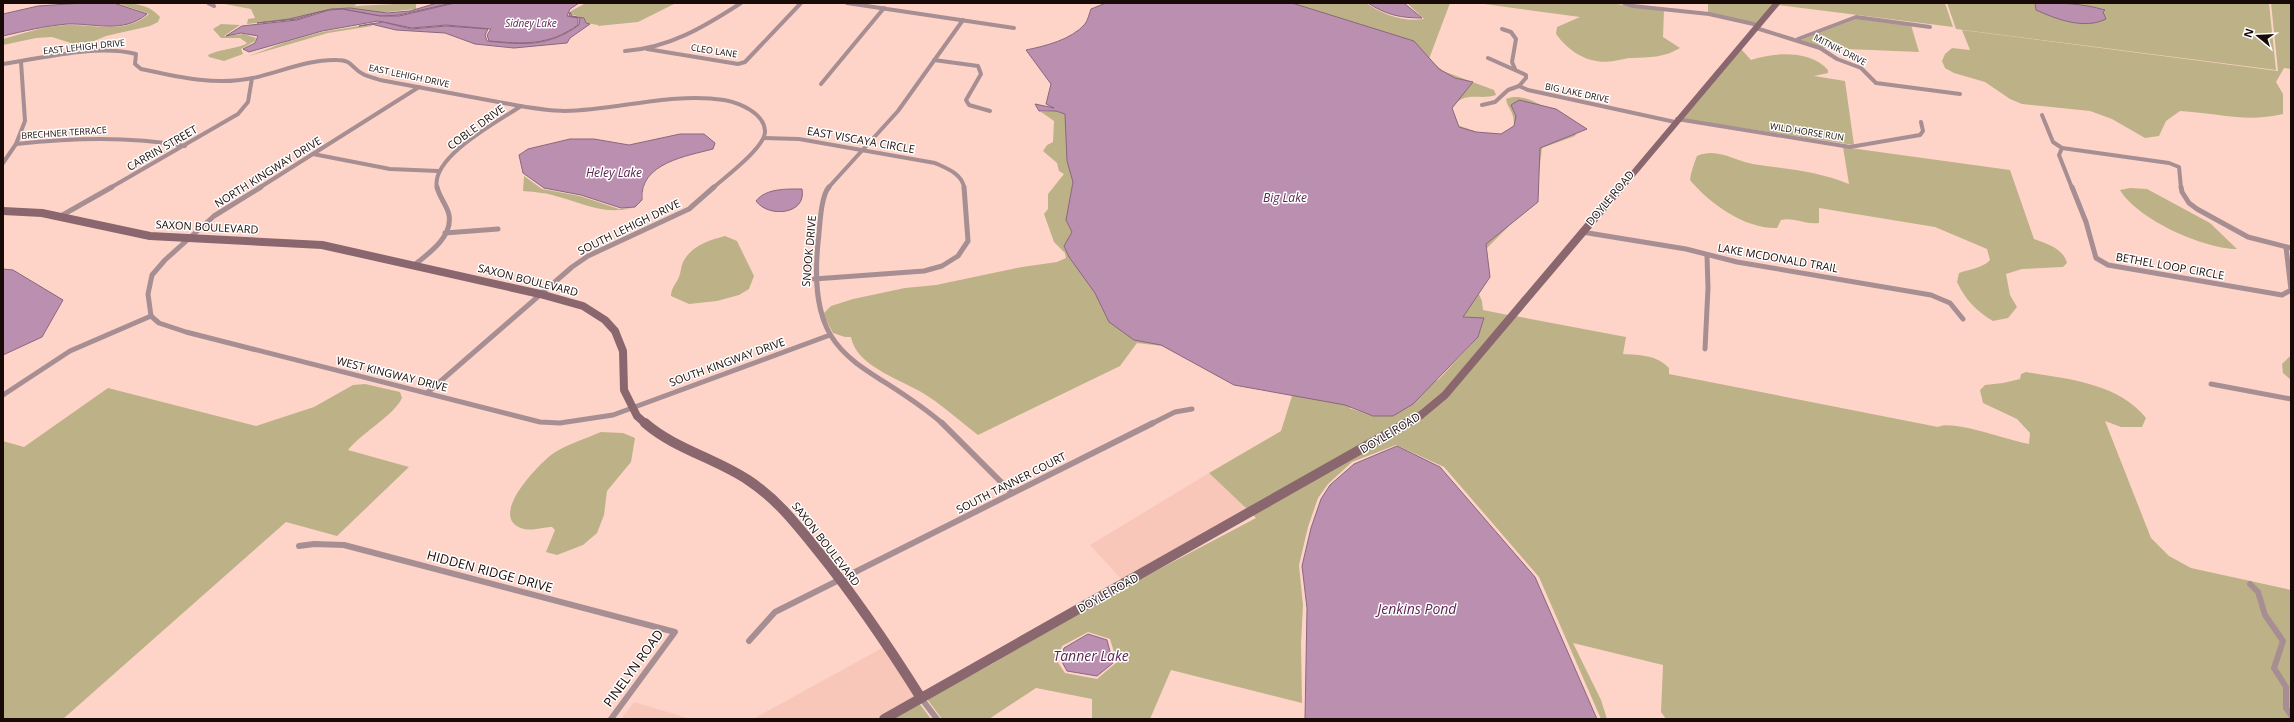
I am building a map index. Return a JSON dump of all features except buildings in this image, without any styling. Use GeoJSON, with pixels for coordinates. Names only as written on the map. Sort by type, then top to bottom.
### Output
{"type":"FeatureCollection","features":[{"type":"Feature","properties":{"kind":"main road","name":"DOYLE ROAD"},"geometry":{"type":"LineString","coordinates":[[884,719],[1421,415],[1445,395],[1777,3]]}},
{"type":"Feature","properties":{"kind":"main road","name":"SAXON BOULEVARD"},"geometry":{"type":"LineString","coordinates":[[3,211],[36,212],[142,235],[322,245],[540,294],[583,306],[596,313],[615,331],[623,351],[624,390],[631,408],[644,424],[660,436],[728,468],[770,496],[792,517],[841,580],[891,650],[921,698]]}},
{"type":"Feature","properties":{"kind":"street"},"geometry":{"type":"LineString","coordinates":[[208,3],[214,6]]}},
{"type":"Feature","properties":{"kind":"street"},"geometry":{"type":"LineString","coordinates":[[625,51],[646,49],[687,35],[741,3]]}},
{"type":"Feature","properties":{"kind":"street","name":"CLEO LANE"},"geometry":{"type":"LineString","coordinates":[[646,49],[738,64],[745,62],[801,3]]}},
{"type":"Feature","properties":{"kind":"street"},"geometry":{"type":"LineString","coordinates":[[847,3],[1014,28]]}},
{"type":"Feature","properties":{"kind":"street","name":"MITNIK DRIVE"},"geometry":{"type":"LineString","coordinates":[[1624,3],[1633,6],[1709,14],[1757,26],[1798,39],[1820,48],[1837,59],[1861,68],[1876,83],[1960,94]]}},
{"type":"Feature","properties":{"kind":"street"},"geometry":{"type":"LineString","coordinates":[[821,84],[884,8]]}},
{"type":"Feature","properties":{"kind":"street"},"geometry":{"type":"LineString","coordinates":[[1798,39],[1847,19],[1856,18],[1930,27]]}},
{"type":"Feature","properties":{"kind":"street","name":"SNOOK DRIVE"},"geometry":{"type":"LineString","coordinates":[[962,20],[898,111],[826,190],[823,203],[814,278],[815,297],[820,316],[830,335],[858,365],[903,394],[942,422],[1012,493]]}},
{"type":"Feature","properties":{"kind":"street"},"geometry":{"type":"LineString","coordinates":[[1502,29],[1511,32],[1516,39],[1512,62],[1515,69]]}},
{"type":"Feature","properties":{"kind":"street","name":"EAST LEHIGH DRIVE"},"geometry":{"type":"LineString","coordinates":[[3,64],[107,51],[131,51],[136,54],[137,67],[147,71],[210,81],[252,78],[315,62],[337,60],[350,62],[357,71],[370,78],[521,106],[564,111],[684,99],[724,100],[739,104],[758,115],[765,130],[764,138]]}},
{"type":"Feature","properties":{"kind":"street"},"geometry":{"type":"LineString","coordinates":[[1482,105],[1495,102],[1508,90],[1519,86],[1527,77],[1515,69],[1488,58]]}},
{"type":"Feature","properties":{"kind":"street"},"geometry":{"type":"LineString","coordinates":[[934,60],[978,66],[981,74],[966,100],[969,105],[990,111]]}},
{"type":"Feature","properties":{"kind":"street"},"geometry":{"type":"LineString","coordinates":[[3,163],[16,144],[25,121],[21,62]]}},
{"type":"Feature","properties":{"kind":"street","name":"CARRIN STREET"},"geometry":{"type":"LineString","coordinates":[[59,217],[226,122],[243,109],[248,102],[252,78]]}},
{"type":"Feature","properties":{"kind":"street","name":"BIG LAKE DRIVE"},"geometry":{"type":"LineString","coordinates":[[1519,86],[1528,90],[1676,121]]}},
{"type":"Feature","properties":{"kind":"street","name":"NORTH KINGWAY DRIVE"},"geometry":{"type":"LineString","coordinates":[[152,316],[148,294],[152,275],[189,238],[227,207],[419,88]]}},
{"type":"Feature","properties":{"kind":"street","name":"COBLE DRIVE"},"geometry":{"type":"LineString","coordinates":[[438,171],[459,150],[521,106]]}},
{"type":"Feature","properties":{"kind":"street"},"geometry":{"type":"LineString","coordinates":[[2042,115],[2054,144],[2062,148]]}},
{"type":"Feature","properties":{"kind":"street","name":"WILD HORSE RUN"},"geometry":{"type":"LineString","coordinates":[[1676,121],[1850,147],[1920,135],[1923,132],[1921,122]]}},
{"type":"Feature","properties":{"kind":"street","name":"BRECHNER TERRACE"},"geometry":{"type":"LineString","coordinates":[[16,144],[111,137],[142,139],[185,146]]}},
{"type":"Feature","properties":{"kind":"street","name":"EAST VISCAYA CIRCLE"},"geometry":{"type":"LineString","coordinates":[[764,138],[799,138],[935,163],[953,171],[964,184],[966,190],[968,241],[963,250],[952,261],[924,270],[814,278]]}},
{"type":"Feature","properties":{"kind":"street","name":"SOUTH LEHIGH DRIVE"},"geometry":{"type":"LineString","coordinates":[[427,393],[540,294],[588,256],[689,209],[752,153],[764,138]]}},
{"type":"Feature","properties":{"kind":"street","name":"BETHEL LOOP CIRCLE"},"geometry":{"type":"LineString","coordinates":[[2062,148],[2169,163],[2179,167],[2182,192],[2189,203],[2197,209],[2248,237],[2289,247],[2291,290],[2282,295],[2108,265],[2096,258],[2086,222],[2058,155],[2062,148]]}},
{"type":"Feature","properties":{"kind":"street"},"geometry":{"type":"LineString","coordinates":[[312,154],[385,169],[403,171],[438,171],[436,187],[449,216],[445,233],[429,253],[413,266]]}},
{"type":"Feature","properties":{"kind":"street"},"geometry":{"type":"LineString","coordinates":[[445,233],[498,229]]}},
{"type":"Feature","properties":{"kind":"street","name":"LAKE MCDONALD TRAIL"},"geometry":{"type":"LineString","coordinates":[[1582,232],[1686,249],[1707,256],[1931,295],[1950,303],[1963,319]]}},
{"type":"Feature","properties":{"kind":"street"},"geometry":{"type":"LineString","coordinates":[[1705,349],[1708,288],[1706,274],[1707,256]]}},
{"type":"Feature","properties":{"kind":"street"},"geometry":{"type":"LineString","coordinates":[[3,395],[87,342],[152,316]]}},
{"type":"Feature","properties":{"kind":"street","name":"WEST KINGWAY DRIVE"},"geometry":{"type":"LineString","coordinates":[[152,316],[159,323],[181,331],[540,422],[587,420],[613,415],[631,408]]}},
{"type":"Feature","properties":{"kind":"street","name":"SOUTH KINGWAY DRIVE"},"geometry":{"type":"LineString","coordinates":[[631,408],[830,335]]}},
{"type":"Feature","properties":{"kind":"street"},"geometry":{"type":"LineString","coordinates":[[2211,384],[2291,399]]}},
{"type":"Feature","properties":{"kind":"street","name":"SOUTH TANNER COURT"},"geometry":{"type":"LineString","coordinates":[[749,641],[775,612],[1175,412],[1192,409]]}},
{"type":"Feature","properties":{"kind":"street","name":"HIDDEN RIDGE DRIVE"},"geometry":{"type":"LineString","coordinates":[[299,546],[314,544],[344,545],[675,632]]}},
{"type":"Feature","properties":{"kind":"street"},"geometry":{"type":"LineString","coordinates":[[2250,584],[2258,592],[2265,615],[2283,640],[2274,668],[2286,687],[2286,708],[2291,715]]}},
{"type":"Feature","properties":{"kind":"street","name":"PINELYN ROAD"},"geometry":{"type":"LineString","coordinates":[[611,719],[675,632]]}},
{"type":"Feature","properties":{"kind":"street","name":"SAXON BOULEVARD"},"geometry":{"type":"LineString","coordinates":[[921,698],[936,719]]}},
{"type":"Feature","properties":{"kind":"shaded area"},"geometry":{"type":"Polygon","coordinates":[[[117,3],[140,5],[151,9],[160,17],[158,22],[150,26],[106,36],[87,44],[77,45],[52,37],[36,38],[3,45],[3,39],[42,28],[66,25],[119,26],[130,24],[149,14],[117,3]]]}},
{"type":"Feature","properties":{"kind":"shaded area"},"geometry":{"type":"Polygon","coordinates":[[[219,3],[358,3],[354,6],[416,3],[416,9],[379,13],[338,8],[289,19],[247,24],[248,19],[255,18],[251,9],[219,3]]]}},
{"type":"Feature","properties":{"kind":"shaded area"},"geometry":{"type":"Polygon","coordinates":[[[586,3],[676,3],[638,22],[598,26],[586,23],[584,18],[570,14],[571,11],[586,3]]]}},
{"type":"Feature","properties":{"kind":"shaded area","name":"Big Lake"},"geometry":{"type":"Polygon","coordinates":[[[1192,3],[1366,3],[1394,17],[1416,20],[1424,19],[1407,3],[1450,3],[1429,59],[1443,71],[1494,90],[1496,95],[1490,97],[1472,97],[1461,100],[1451,110],[1457,125],[1483,134],[1503,135],[1514,125],[1513,116],[1506,99],[1515,97],[1534,101],[1577,131],[1575,136],[1542,148],[1539,171],[1508,227],[1484,251],[1477,290],[1482,301],[1483,310],[1508,315],[1442,393],[1418,414],[1248,510],[1209,473],[1281,431],[1296,383],[1171,347],[1137,343],[1120,366],[978,435],[942,406],[920,391],[884,373],[872,365],[862,357],[855,348],[851,337],[845,337],[833,333],[823,314],[831,306],[853,299],[905,288],[936,285],[1022,267],[1057,262],[1066,258],[1065,253],[1054,242],[1044,214],[1048,209],[1048,194],[1064,174],[1059,171],[1057,163],[1043,151],[1047,145],[1053,142],[1054,121],[1041,112],[1056,111],[1068,115],[1192,3]],[[1459,317],[1349,408],[1373,416],[1439,379],[1478,337],[1484,319],[1459,317]]]}},
{"type":"Feature","properties":{"kind":"shaded area"},"geometry":{"type":"Polygon","coordinates":[[[1477,3],[1609,3],[1664,10],[1663,37],[1680,48],[1668,54],[1656,56],[1605,62],[1597,61],[1574,52],[1556,34],[1557,27],[1580,17],[1477,3]]]}},
{"type":"Feature","properties":{"kind":"shaded area"},"geometry":{"type":"Polygon","coordinates":[[[1708,3],[1775,3],[1757,24],[1708,13],[1708,3]]]}},
{"type":"Feature","properties":{"kind":"shaded area"},"geometry":{"type":"Polygon","coordinates":[[[1780,3],[1945,3],[1953,27],[1778,5],[1780,3]]]}},
{"type":"Feature","properties":{"kind":"shaded area"},"geometry":{"type":"Polygon","coordinates":[[[1947,3],[2269,3],[2276,70],[1956,29],[1947,3]]]}},
{"type":"Feature","properties":{"kind":"shaded area"},"geometry":{"type":"Polygon","coordinates":[[[2271,3],[2291,3],[2291,69],[2284,68],[2276,82],[2283,94],[2283,114],[2269,117],[2244,118],[2180,111],[2166,121],[2159,136],[2145,138],[2112,119],[2090,111],[2022,104],[2010,99],[1985,82],[1954,73],[1945,68],[1942,61],[1945,54],[1952,48],[1970,50],[1962,30],[2278,71],[2271,3]]]}},
{"type":"Feature","properties":{"kind":"shaded area"},"geometry":{"type":"Polygon","coordinates":[[[1858,18],[1911,25],[1919,52],[1822,48],[1801,40],[1858,18]]]}},
{"type":"Feature","properties":{"kind":"shaded area"},"geometry":{"type":"Polygon","coordinates":[[[221,24],[240,25],[224,36],[244,34],[256,38],[255,41],[241,49],[243,54],[224,61],[209,57],[208,55],[213,53],[247,43],[240,38],[221,38],[213,29],[221,24]]]}},
{"type":"Feature","properties":{"kind":"shaded area"},"geometry":{"type":"Polygon","coordinates":[[[371,24],[372,26],[328,33],[249,56],[286,42],[322,32],[371,24]]]}},
{"type":"Feature","properties":{"kind":"shaded area"},"geometry":{"type":"Polygon","coordinates":[[[1741,49],[1751,60],[1781,54],[1792,54],[1812,59],[1828,70],[1828,73],[1814,76],[1845,81],[1854,145],[1682,119],[1741,49]]]}},
{"type":"Feature","properties":{"kind":"shaded area"},"geometry":{"type":"Polygon","coordinates":[[[1843,147],[2010,170],[2034,239],[2054,247],[2062,254],[2067,263],[2063,267],[2022,269],[2006,274],[2010,295],[2017,307],[2008,318],[1993,321],[1981,313],[1972,304],[1957,282],[1959,273],[1980,267],[1990,260],[1987,249],[1935,227],[1819,208],[1819,223],[1809,223],[1786,219],[1781,220],[1777,228],[1765,227],[1741,220],[1729,213],[1708,198],[1690,180],[1697,156],[1712,153],[1753,164],[1814,173],[1849,184],[1843,147]]]}},
{"type":"Feature","properties":{"kind":"shaded area"},"geometry":{"type":"Polygon","coordinates":[[[524,176],[542,189],[580,196],[619,209],[632,208],[613,210],[595,208],[550,195],[523,191],[524,176]]]}},
{"type":"Feature","properties":{"kind":"shaded area"},"geometry":{"type":"Polygon","coordinates":[[[2130,188],[2147,189],[2210,223],[2237,249],[2223,248],[2207,244],[2172,230],[2156,221],[2129,201],[2120,190],[2130,188]]]}},
{"type":"Feature","properties":{"kind":"shaded area"},"geometry":{"type":"Polygon","coordinates":[[[725,236],[737,241],[754,276],[749,289],[739,295],[717,301],[689,304],[671,296],[686,256],[701,244],[725,236]]]}},
{"type":"Feature","properties":{"kind":"shaded area"},"geometry":{"type":"Polygon","coordinates":[[[1515,316],[1626,337],[1623,354],[1648,356],[1659,360],[1669,368],[1669,374],[1938,427],[1945,425],[1968,428],[2029,444],[2030,433],[2017,419],[1983,403],[1980,390],[1985,385],[2020,379],[2021,374],[2026,372],[2091,384],[2121,397],[2135,406],[2146,418],[2142,427],[2121,427],[2105,421],[2151,538],[2169,556],[2191,568],[2291,590],[2291,719],[1666,719],[1661,712],[1663,665],[1573,643],[1601,700],[1607,719],[1601,719],[1539,577],[1444,467],[1396,445],[1352,462],[1328,484],[1318,498],[1308,527],[1299,565],[1303,605],[1301,644],[1302,703],[1171,670],[1150,719],[1092,719],[1092,699],[1036,688],[989,719],[942,719],[927,699],[992,664],[1114,593],[1256,518],[1253,515],[1424,417],[1515,316]],[[1088,632],[1062,646],[1057,661],[1065,673],[1097,679],[1117,662],[1110,639],[1088,632]]]}},
{"type":"Feature","properties":{"kind":"shaded area"},"geometry":{"type":"Polygon","coordinates":[[[2289,357],[2291,357],[2291,380],[2283,373],[2282,364],[2289,357]]]}},
{"type":"Feature","properties":{"kind":"shaded area"},"geometry":{"type":"Polygon","coordinates":[[[365,384],[400,392],[402,398],[392,411],[348,450],[409,467],[337,536],[286,522],[63,719],[3,719],[3,441],[24,447],[108,388],[256,426],[314,407],[353,385],[365,384]]]}},
{"type":"Feature","properties":{"kind":"shaded area"},"geometry":{"type":"Polygon","coordinates":[[[601,432],[623,433],[635,438],[631,462],[607,491],[604,515],[597,533],[583,545],[557,555],[546,552],[555,530],[552,527],[531,530],[524,529],[514,523],[510,515],[512,504],[526,481],[551,455],[568,445],[601,432]]]}},
{"type":"Feature","properties":{"kind":"shaded area"},"geometry":{"type":"Polygon","coordinates":[[[1209,473],[1248,510],[1123,581],[1090,545],[1209,473]]]}},
{"type":"Feature","properties":{"kind":"shaded area"},"geometry":{"type":"Polygon","coordinates":[[[884,647],[915,697],[876,719],[753,719],[884,647]]]}},
{"type":"Feature","properties":{"kind":"shaded area"},"geometry":{"type":"Polygon","coordinates":[[[634,702],[691,719],[621,719],[634,702]]]}},
{"type":"Feature","properties":{"kind":"shaded area"},"geometry":{"type":"Polygon","coordinates":[[[919,703],[931,719],[891,719],[919,703]]]}},
{"type":"Feature","properties":{"kind":"water"},"geometry":{"type":"Polygon","coordinates":[[[114,3],[147,14],[138,20],[119,26],[67,24],[43,27],[3,36],[3,14],[38,6],[114,3]]]}},
{"type":"Feature","properties":{"kind":"water"},"geometry":{"type":"Polygon","coordinates":[[[437,3],[452,3],[399,15],[381,16],[343,9],[319,12],[297,19],[257,23],[289,19],[331,9],[350,8],[387,13],[410,11],[437,3]]]}},
{"type":"Feature","properties":{"kind":"water","name":"Sidney Lake"},"geometry":{"type":"Polygon","coordinates":[[[455,3],[579,3],[570,9],[567,16],[578,18],[578,25],[567,32],[546,40],[513,43],[489,41],[487,35],[491,29],[446,25],[412,28],[378,21],[322,31],[249,52],[243,49],[255,43],[258,36],[241,33],[226,36],[242,26],[297,20],[329,10],[342,9],[380,16],[399,16],[455,3]]]}},
{"type":"Feature","properties":{"kind":"water","name":"Big Lake"},"geometry":{"type":"Polygon","coordinates":[[[1106,3],[1292,3],[1414,41],[1439,69],[1455,78],[1473,82],[1452,108],[1459,127],[1476,132],[1501,134],[1514,126],[1516,116],[1511,105],[1519,100],[1556,109],[1587,129],[1540,148],[1538,202],[1486,244],[1490,277],[1463,317],[1484,318],[1478,337],[1413,404],[1393,416],[1373,416],[1345,405],[1234,385],[1161,345],[1134,340],[1109,322],[1095,293],[1069,257],[1064,246],[1072,232],[1066,220],[1073,182],[1067,161],[1065,114],[1056,111],[1039,111],[1035,104],[1054,108],[1046,104],[1051,84],[1026,50],[1057,42],[1073,34],[1085,24],[1091,9],[1106,3]]]}},
{"type":"Feature","properties":{"kind":"water"},"geometry":{"type":"Polygon","coordinates":[[[1368,3],[1404,3],[1422,18],[1394,15],[1368,3]]]}},
{"type":"Feature","properties":{"kind":"water"},"geometry":{"type":"Polygon","coordinates":[[[2035,3],[2088,6],[2105,10],[2103,12],[2106,19],[2089,24],[2061,20],[2036,10],[2035,3]]]}},
{"type":"Feature","properties":{"kind":"water"},"geometry":{"type":"Polygon","coordinates":[[[570,12],[572,16],[584,18],[586,23],[590,24],[570,38],[567,43],[514,48],[475,44],[445,33],[396,30],[371,24],[383,22],[411,29],[446,26],[488,29],[485,35],[487,41],[535,43],[557,37],[579,25],[580,18],[569,16],[570,12]]]}},
{"type":"Feature","properties":{"kind":"water","name":"Heley Lake"},"geometry":{"type":"Polygon","coordinates":[[[680,134],[704,134],[715,143],[713,149],[678,158],[656,169],[648,177],[643,187],[642,200],[635,207],[621,208],[581,195],[544,188],[523,173],[519,155],[528,149],[570,139],[594,139],[629,145],[680,134]]]}},
{"type":"Feature","properties":{"kind":"water"},"geometry":{"type":"Polygon","coordinates":[[[783,189],[802,189],[802,198],[799,204],[793,209],[777,212],[769,210],[756,201],[771,191],[783,189]]]}},
{"type":"Feature","properties":{"kind":"water"},"geometry":{"type":"Polygon","coordinates":[[[3,269],[13,270],[63,300],[42,337],[3,355],[3,269]]]}},
{"type":"Feature","properties":{"kind":"water","name":"Jenkins Pond"},"geometry":{"type":"Polygon","coordinates":[[[1397,446],[1440,467],[1535,577],[1597,719],[1305,719],[1307,608],[1302,566],[1311,528],[1321,499],[1330,485],[1354,464],[1397,446]]]}},
{"type":"Feature","properties":{"kind":"water","name":"Tanner Lake"},"geometry":{"type":"Polygon","coordinates":[[[1088,634],[1107,640],[1113,663],[1097,676],[1067,671],[1061,660],[1064,648],[1088,634]]]}}]}
